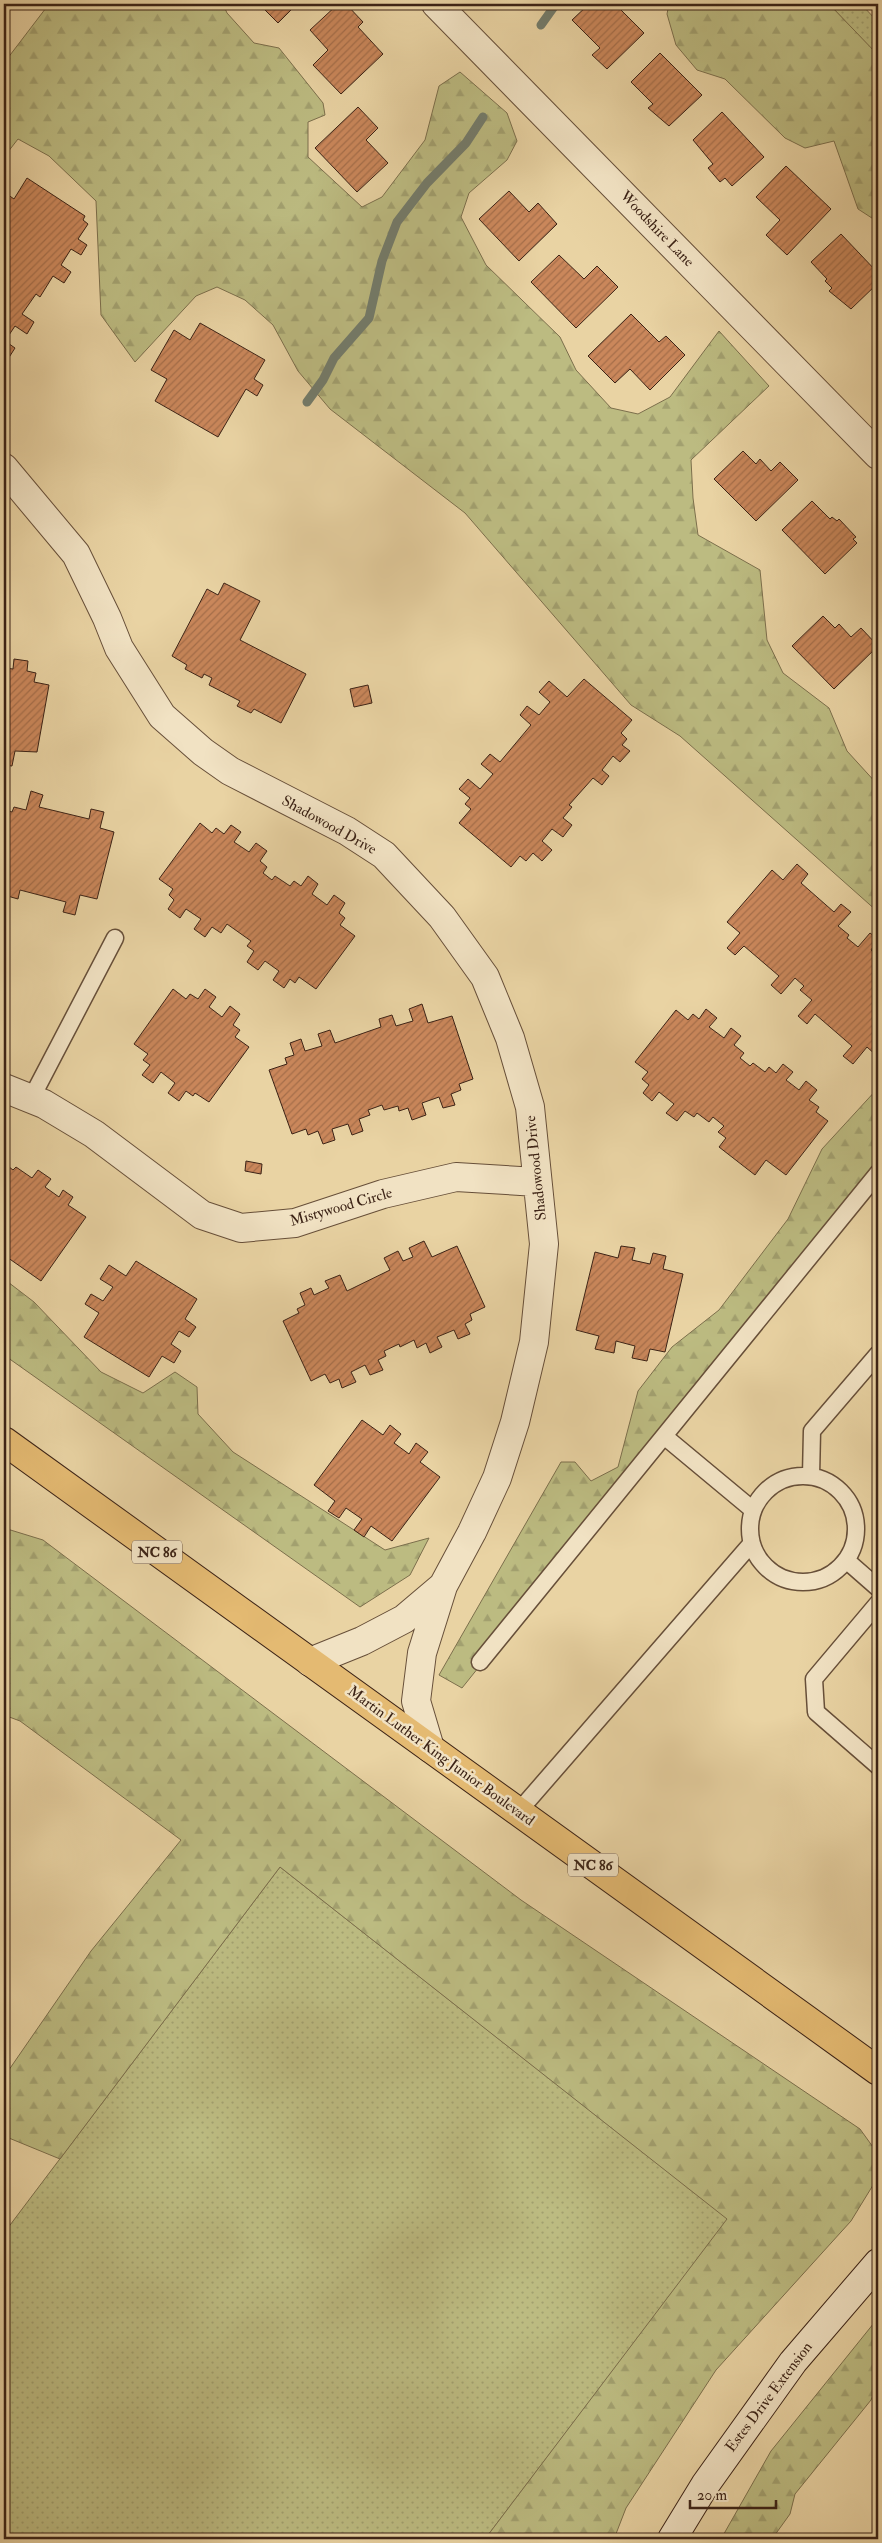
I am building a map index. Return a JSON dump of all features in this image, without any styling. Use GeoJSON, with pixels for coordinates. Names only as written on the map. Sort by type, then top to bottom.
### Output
{"type":"FeatureCollection","features":[{"type":"Feature","properties":{"kind":"main road","name":"Martin Luther King Junior Boulevard"},"geometry":{"type":"LineString","coordinates":[[4,1441],[878,2071]]}},
{"type":"Feature","properties":{"kind":"street","name":"Woodshire Lane"},"geometry":{"type":"LineString","coordinates":[[436,4],[878,455]]}},
{"type":"Feature","properties":{"kind":"street","name":"Shadowood Drive"},"geometry":{"type":"LineString","coordinates":[[4,468],[76,554],[107,618],[118,648],[162,716],[202,752],[230,771],[347,831],[384,855],[442,916],[485,977],[510,1038],[530,1107],[544,1244],[534,1342],[526,1382],[497,1478],[472,1532],[443,1586],[422,1653],[416,1701],[430,1748]]}},
{"type":"Feature","properties":{"kind":"street","name":"Mistywood Circle"},"geometry":{"type":"LineString","coordinates":[[4,1088],[44,1104],[94,1134],[202,1214],[241,1228],[296,1223],[392,1192],[456,1177],[537,1182]]}},
{"type":"Feature","properties":{"kind":"street","name":"Shadowood Drive"},"geometry":{"type":"LineString","coordinates":[[310,1662],[362,1641],[404,1619],[443,1586]]}},
{"type":"Feature","properties":{"kind":"street","name":"Estes Drive Extension"},"geometry":{"type":"LineString","coordinates":[[672,2539],[705,2485],[793,2362],[878,2263]]}},
{"type":"Feature","properties":{"kind":"lane"},"geometry":{"type":"LineString","coordinates":[[31,1099],[115,938]]}},
{"type":"Feature","properties":{"kind":"lane"},"geometry":{"type":"LineString","coordinates":[[480,1662],[878,1173]]}},
{"type":"Feature","properties":{"kind":"lane"},"geometry":{"type":"LineString","coordinates":[[811,1476],[812,1430],[878,1354]]}},
{"type":"Feature","properties":{"kind":"lane"},"geometry":{"type":"LineString","coordinates":[[664,1436],[753,1510]]}},
{"type":"Feature","properties":{"kind":"lane"},"geometry":{"type":"LineString","coordinates":[[793,1476],[811,1476],[828,1482],[842,1493],[852,1508],[856,1526],[854,1544],[846,1560],[834,1572],[818,1580],[793,1581],[770,1571],[758,1559],[752,1544],[749,1527],[753,1510],[762,1494],[776,1482],[793,1476]]}},
{"type":"Feature","properties":{"kind":"lane"},"geometry":{"type":"LineString","coordinates":[[518,1812],[752,1544]]}},
{"type":"Feature","properties":{"kind":"lane"},"geometry":{"type":"LineString","coordinates":[[846,1560],[878,1588]]}},
{"type":"Feature","properties":{"kind":"lane"},"geometry":{"type":"LineString","coordinates":[[878,1603],[814,1679],[816,1712],[878,1766]]}},
{"type":"Feature","properties":{"kind":"green space"},"geometry":{"type":"Polygon","coordinates":[[[49,4],[223,4],[227,13],[254,43],[279,48],[323,103],[325,115],[308,122],[308,157],[362,207],[382,197],[425,140],[439,86],[460,72],[507,113],[517,141],[507,160],[469,193],[461,217],[486,265],[560,337],[576,370],[611,408],[638,414],[670,397],[719,331],[769,386],[691,460],[693,498],[698,535],[760,570],[767,640],[783,673],[829,708],[847,751],[878,785],[878,912],[680,736],[631,705],[465,513],[330,409],[298,371],[273,325],[245,300],[217,287],[196,296],[135,362],[101,315],[96,201],[49,156],[18,139],[4,157],[4,63],[49,4]]]}},
{"type":"Feature","properties":{"kind":"green space"},"geometry":{"type":"Polygon","coordinates":[[[669,4],[829,4],[878,55],[878,222],[858,209],[834,141],[805,148],[785,138],[725,79],[697,70],[676,45],[667,14],[669,4]]]}},
{"type":"Feature","properties":{"kind":"green space"},"geometry":{"type":"Polygon","coordinates":[[[829,4],[861,4],[878,22],[878,56],[829,4]]]}},
{"type":"Feature","properties":{"kind":"green space"},"geometry":{"type":"Polygon","coordinates":[[[878,1088],[878,1170],[462,1688],[439,1675],[561,1462],[575,1462],[591,1481],[618,1467],[638,1391],[672,1347],[719,1310],[788,1219],[822,1149],[878,1088]]]}},
{"type":"Feature","properties":{"kind":"green space"},"geometry":{"type":"Polygon","coordinates":[[[4,1279],[34,1302],[101,1372],[143,1393],[175,1372],[197,1387],[198,1414],[233,1452],[385,1550],[429,1538],[410,1575],[360,1607],[4,1355],[4,1279]]]}},
{"type":"Feature","properties":{"kind":"green space"},"geometry":{"type":"Polygon","coordinates":[[[4,1528],[43,1540],[521,1900],[860,2129],[878,2154],[878,2177],[851,2221],[716,2370],[626,2508],[614,2539],[485,2539],[727,2219],[280,1867],[60,2159],[4,2136],[4,2077],[91,1951],[181,1840],[20,1721],[4,1715],[4,1528]]]}},
{"type":"Feature","properties":{"kind":"green space"},"geometry":{"type":"Polygon","coordinates":[[[280,1867],[728,2219],[485,2539],[4,2539],[4,2233],[280,1867]]]}},
{"type":"Feature","properties":{"kind":"green space"},"geometry":{"type":"Polygon","coordinates":[[[878,2318],[878,2384],[871,2400],[795,2494],[790,2514],[772,2539],[721,2539],[771,2451],[878,2318]]]}},
{"type":"Feature","properties":{"kind":"building"},"geometry":{"type":"Polygon","coordinates":[[[259,4],[297,4],[278,23],[259,4]]]}},
{"type":"Feature","properties":{"kind":"building"},"geometry":{"type":"Polygon","coordinates":[[[338,4],[346,4],[363,22],[358,27],[383,54],[341,94],[313,65],[328,50],[310,30],[338,4]]]}},
{"type":"Feature","properties":{"kind":"building"},"geometry":{"type":"Polygon","coordinates":[[[589,4],[615,4],[644,33],[607,69],[592,55],[600,48],[572,20],[589,4]]]}},
{"type":"Feature","properties":{"kind":"building"},"geometry":{"type":"Polygon","coordinates":[[[660,53],[702,95],[669,126],[648,108],[653,104],[631,82],[660,53]]]}},
{"type":"Feature","properties":{"kind":"building"},"geometry":{"type":"Polygon","coordinates":[[[358,107],[378,128],[366,140],[388,163],[357,192],[315,148],[358,107]]]}},
{"type":"Feature","properties":{"kind":"building"},"geometry":{"type":"Polygon","coordinates":[[[722,112],[764,157],[732,186],[725,178],[720,182],[708,168],[713,164],[693,140],[722,112]]]}},
{"type":"Feature","properties":{"kind":"building"},"geometry":{"type":"Polygon","coordinates":[[[786,166],[831,209],[787,255],[766,235],[780,220],[756,197],[786,166]]]}},
{"type":"Feature","properties":{"kind":"building"},"geometry":{"type":"Polygon","coordinates":[[[27,178],[85,216],[83,220],[88,224],[78,239],[87,245],[81,255],[71,249],[61,265],[71,272],[64,283],[53,276],[40,297],[36,294],[22,314],[34,322],[27,334],[15,326],[5,341],[15,348],[8,359],[4,356],[4,214],[8,208],[4,206],[4,192],[14,199],[27,178]]]}},
{"type":"Feature","properties":{"kind":"building"},"geometry":{"type":"Polygon","coordinates":[[[509,191],[529,212],[538,203],[557,224],[519,261],[479,219],[509,191]]]}},
{"type":"Feature","properties":{"kind":"building"},"geometry":{"type":"Polygon","coordinates":[[[841,234],[878,273],[878,283],[851,309],[829,291],[832,288],[825,281],[827,279],[811,262],[841,234]]]}},
{"type":"Feature","properties":{"kind":"building"},"geometry":{"type":"Polygon","coordinates":[[[559,255],[584,279],[597,266],[618,287],[576,328],[531,282],[559,255]]]}},
{"type":"Feature","properties":{"kind":"building"},"geometry":{"type":"Polygon","coordinates":[[[631,314],[659,342],[666,336],[685,355],[650,390],[630,369],[615,383],[588,356],[631,314]]]}},
{"type":"Feature","properties":{"kind":"building"},"geometry":{"type":"Polygon","coordinates":[[[200,323],[265,360],[254,379],[263,385],[257,396],[246,389],[218,437],[155,401],[167,379],[151,370],[174,330],[190,340],[200,323]]]}},
{"type":"Feature","properties":{"kind":"building"},"geometry":{"type":"Polygon","coordinates":[[[743,451],[756,464],[760,459],[771,471],[780,462],[798,480],[756,521],[714,479],[743,451]]]}},
{"type":"Feature","properties":{"kind":"building"},"geometry":{"type":"Polygon","coordinates":[[[812,501],[830,519],[832,517],[837,521],[839,519],[856,537],[853,539],[857,543],[825,574],[782,530],[812,501]]]}},
{"type":"Feature","properties":{"kind":"building"},"geometry":{"type":"Polygon","coordinates":[[[224,583],[260,601],[240,640],[306,674],[281,723],[254,709],[251,713],[237,706],[240,701],[209,685],[212,678],[204,674],[202,678],[185,669],[187,665],[172,656],[207,589],[218,595],[224,583]]]}},
{"type":"Feature","properties":{"kind":"building"},"geometry":{"type":"Polygon","coordinates":[[[823,616],[835,628],[839,624],[851,637],[861,628],[878,646],[834,689],[792,646],[823,616]]]}},
{"type":"Feature","properties":{"kind":"building"},"geometry":{"type":"Polygon","coordinates":[[[14,659],[28,661],[27,671],[36,673],[34,682],[49,685],[37,752],[15,751],[12,766],[4,765],[4,668],[13,669],[14,659]]]}},
{"type":"Feature","properties":{"kind":"building"},"geometry":{"type":"Polygon","coordinates":[[[584,679],[632,720],[621,733],[627,739],[622,745],[630,751],[620,762],[613,756],[602,770],[609,776],[602,785],[593,778],[569,805],[572,807],[563,818],[572,825],[563,837],[552,829],[542,841],[552,850],[542,861],[533,853],[526,861],[520,856],[511,867],[459,823],[471,809],[465,804],[470,798],[459,789],[468,779],[480,789],[493,774],[481,764],[490,754],[500,762],[531,725],[520,715],[527,706],[539,715],[550,702],[539,692],[549,681],[567,697],[584,679]]]}},
{"type":"Feature","properties":{"kind":"building"},"geometry":{"type":"Polygon","coordinates":[[[368,685],[372,703],[354,707],[350,689],[368,685]]]}},
{"type":"Feature","properties":{"kind":"building"},"geometry":{"type":"Polygon","coordinates":[[[31,791],[43,795],[39,807],[89,819],[91,809],[104,812],[100,828],[114,832],[97,899],[80,895],[75,915],[63,912],[66,902],[20,890],[18,899],[4,895],[9,878],[4,877],[4,810],[12,812],[14,807],[26,810],[31,791]]]}},
{"type":"Feature","properties":{"kind":"building"},"geometry":{"type":"Polygon","coordinates":[[[200,823],[212,833],[216,828],[224,834],[231,825],[241,832],[234,842],[249,852],[256,843],[267,851],[260,861],[267,867],[263,873],[272,880],[275,876],[290,886],[294,881],[301,886],[308,876],[318,884],[312,894],[327,905],[334,895],[345,903],[339,913],[345,918],[340,925],[355,936],[316,989],[299,977],[295,983],[290,979],[284,988],[273,980],[279,971],[265,961],[258,970],[247,962],[254,951],[247,946],[251,941],[227,924],[221,933],[212,927],[205,937],[194,929],[201,919],[186,909],[180,918],[168,909],[174,900],[169,895],[173,889],[159,879],[200,823]]]}},
{"type":"Feature","properties":{"kind":"building"},"geometry":{"type":"Polygon","coordinates":[[[797,864],[808,874],[801,883],[834,912],[841,904],[851,912],[838,926],[849,935],[847,938],[858,947],[870,933],[878,939],[871,950],[878,956],[877,1056],[867,1047],[853,1064],[843,1056],[852,1046],[815,1014],[807,1024],[798,1016],[812,1000],[800,990],[804,986],[795,978],[781,994],[771,985],[779,976],[744,946],[735,955],[727,948],[740,933],[727,922],[772,870],[783,880],[797,864]]]}},
{"type":"Feature","properties":{"kind":"building"},"geometry":{"type":"Polygon","coordinates":[[[173,989],[186,999],[190,994],[198,999],[205,989],[216,997],[209,1007],[222,1017],[230,1006],[240,1014],[233,1025],[240,1030],[235,1037],[249,1047],[209,1102],[195,1093],[193,1096],[186,1091],[179,1101],[168,1093],[175,1083],[161,1072],[153,1083],[142,1075],[150,1065],[143,1060],[148,1054],[134,1044],[173,989]]]}},
{"type":"Feature","properties":{"kind":"building"},"geometry":{"type":"Polygon","coordinates":[[[422,1004],[428,1023],[452,1016],[473,1079],[459,1084],[461,1090],[451,1094],[455,1105],[443,1108],[439,1097],[422,1103],[426,1115],[412,1120],[408,1108],[399,1111],[398,1106],[384,1110],[382,1105],[368,1110],[370,1115],[359,1119],[363,1131],[352,1135],[348,1124],[332,1129],[335,1140],[323,1144],[318,1131],[308,1135],[306,1129],[292,1134],[269,1070],[287,1064],[285,1058],[294,1055],[290,1043],[301,1039],[305,1051],[322,1046],[318,1034],[330,1030],[335,1043],[381,1027],[379,1019],[392,1015],[396,1026],[413,1021],[409,1009],[422,1004]]]}},
{"type":"Feature","properties":{"kind":"building"},"geometry":{"type":"Polygon","coordinates":[[[706,1009],[717,1018],[709,1027],[724,1038],[731,1028],[741,1036],[734,1045],[744,1053],[740,1058],[750,1066],[753,1063],[765,1072],[769,1067],[776,1073],[783,1064],[793,1072],[786,1080],[799,1090],[806,1081],[817,1090],[809,1100],[819,1107],[816,1112],[828,1121],[786,1175],[766,1160],[755,1175],[719,1147],[726,1138],[718,1132],[724,1126],[713,1117],[709,1122],[697,1113],[694,1117],[685,1111],[677,1121],[666,1113],[674,1104],[659,1092],[652,1101],[643,1093],[649,1085],[642,1079],[648,1072],[635,1062],[676,1010],[688,1020],[693,1014],[699,1019],[706,1009]]]}},
{"type":"Feature","properties":{"kind":"building"},"geometry":{"type":"Polygon","coordinates":[[[246,1161],[262,1164],[261,1174],[245,1171],[246,1161]]]}},
{"type":"Feature","properties":{"kind":"building"},"geometry":{"type":"Polygon","coordinates":[[[4,1163],[13,1170],[16,1167],[32,1178],[38,1170],[51,1179],[45,1187],[59,1197],[63,1190],[73,1197],[68,1205],[86,1217],[41,1281],[4,1255],[4,1163]]]}},
{"type":"Feature","properties":{"kind":"building"},"geometry":{"type":"Polygon","coordinates":[[[424,1241],[432,1257],[457,1246],[485,1307],[470,1314],[472,1320],[465,1324],[470,1334],[458,1339],[454,1330],[437,1337],[442,1347],[430,1353],[426,1343],[417,1348],[414,1340],[400,1347],[399,1344],[384,1351],[386,1356],[378,1360],[383,1370],[370,1375],[365,1365],[351,1372],[356,1382],[342,1388],[339,1379],[330,1383],[325,1374],[311,1381],[283,1321],[299,1313],[297,1309],[305,1305],[300,1293],[311,1288],[314,1295],[329,1288],[325,1281],[340,1275],[347,1291],[390,1270],[384,1258],[398,1251],[403,1261],[413,1257],[409,1248],[424,1241]]]}},
{"type":"Feature","properties":{"kind":"building"},"geometry":{"type":"Polygon","coordinates":[[[621,1246],[635,1248],[632,1260],[650,1264],[653,1253],[666,1256],[663,1269],[683,1274],[665,1352],[650,1349],[647,1361],[632,1358],[635,1346],[616,1341],[614,1353],[595,1349],[599,1336],[576,1330],[595,1252],[618,1258],[621,1246]]]}},
{"type":"Feature","properties":{"kind":"building"},"geometry":{"type":"Polygon","coordinates":[[[136,1261],[197,1299],[185,1319],[196,1327],[189,1337],[179,1331],[171,1344],[181,1351],[174,1363],[162,1356],[149,1377],[84,1337],[99,1313],[85,1304],[91,1294],[103,1301],[113,1287],[100,1279],[109,1265],[126,1276],[136,1261]]]}},
{"type":"Feature","properties":{"kind":"building"},"geometry":{"type":"Polygon","coordinates":[[[362,1420],[383,1435],[390,1425],[401,1434],[394,1443],[409,1454],[416,1443],[428,1452],[420,1462],[440,1477],[392,1541],[371,1526],[364,1537],[354,1530],[362,1519],[346,1508],[339,1518],[328,1511],[335,1501],[314,1485],[362,1420]]]}},
{"type":"Feature","properties":{"kind":"waterway"},"geometry":{"type":"LineString","coordinates":[[541,25],[556,4]]}},
{"type":"Feature","properties":{"kind":"waterway"},"geometry":{"type":"LineString","coordinates":[[307,402],[323,380],[334,358],[369,318],[382,261],[397,222],[427,183],[466,143],[483,117]]}}]}
